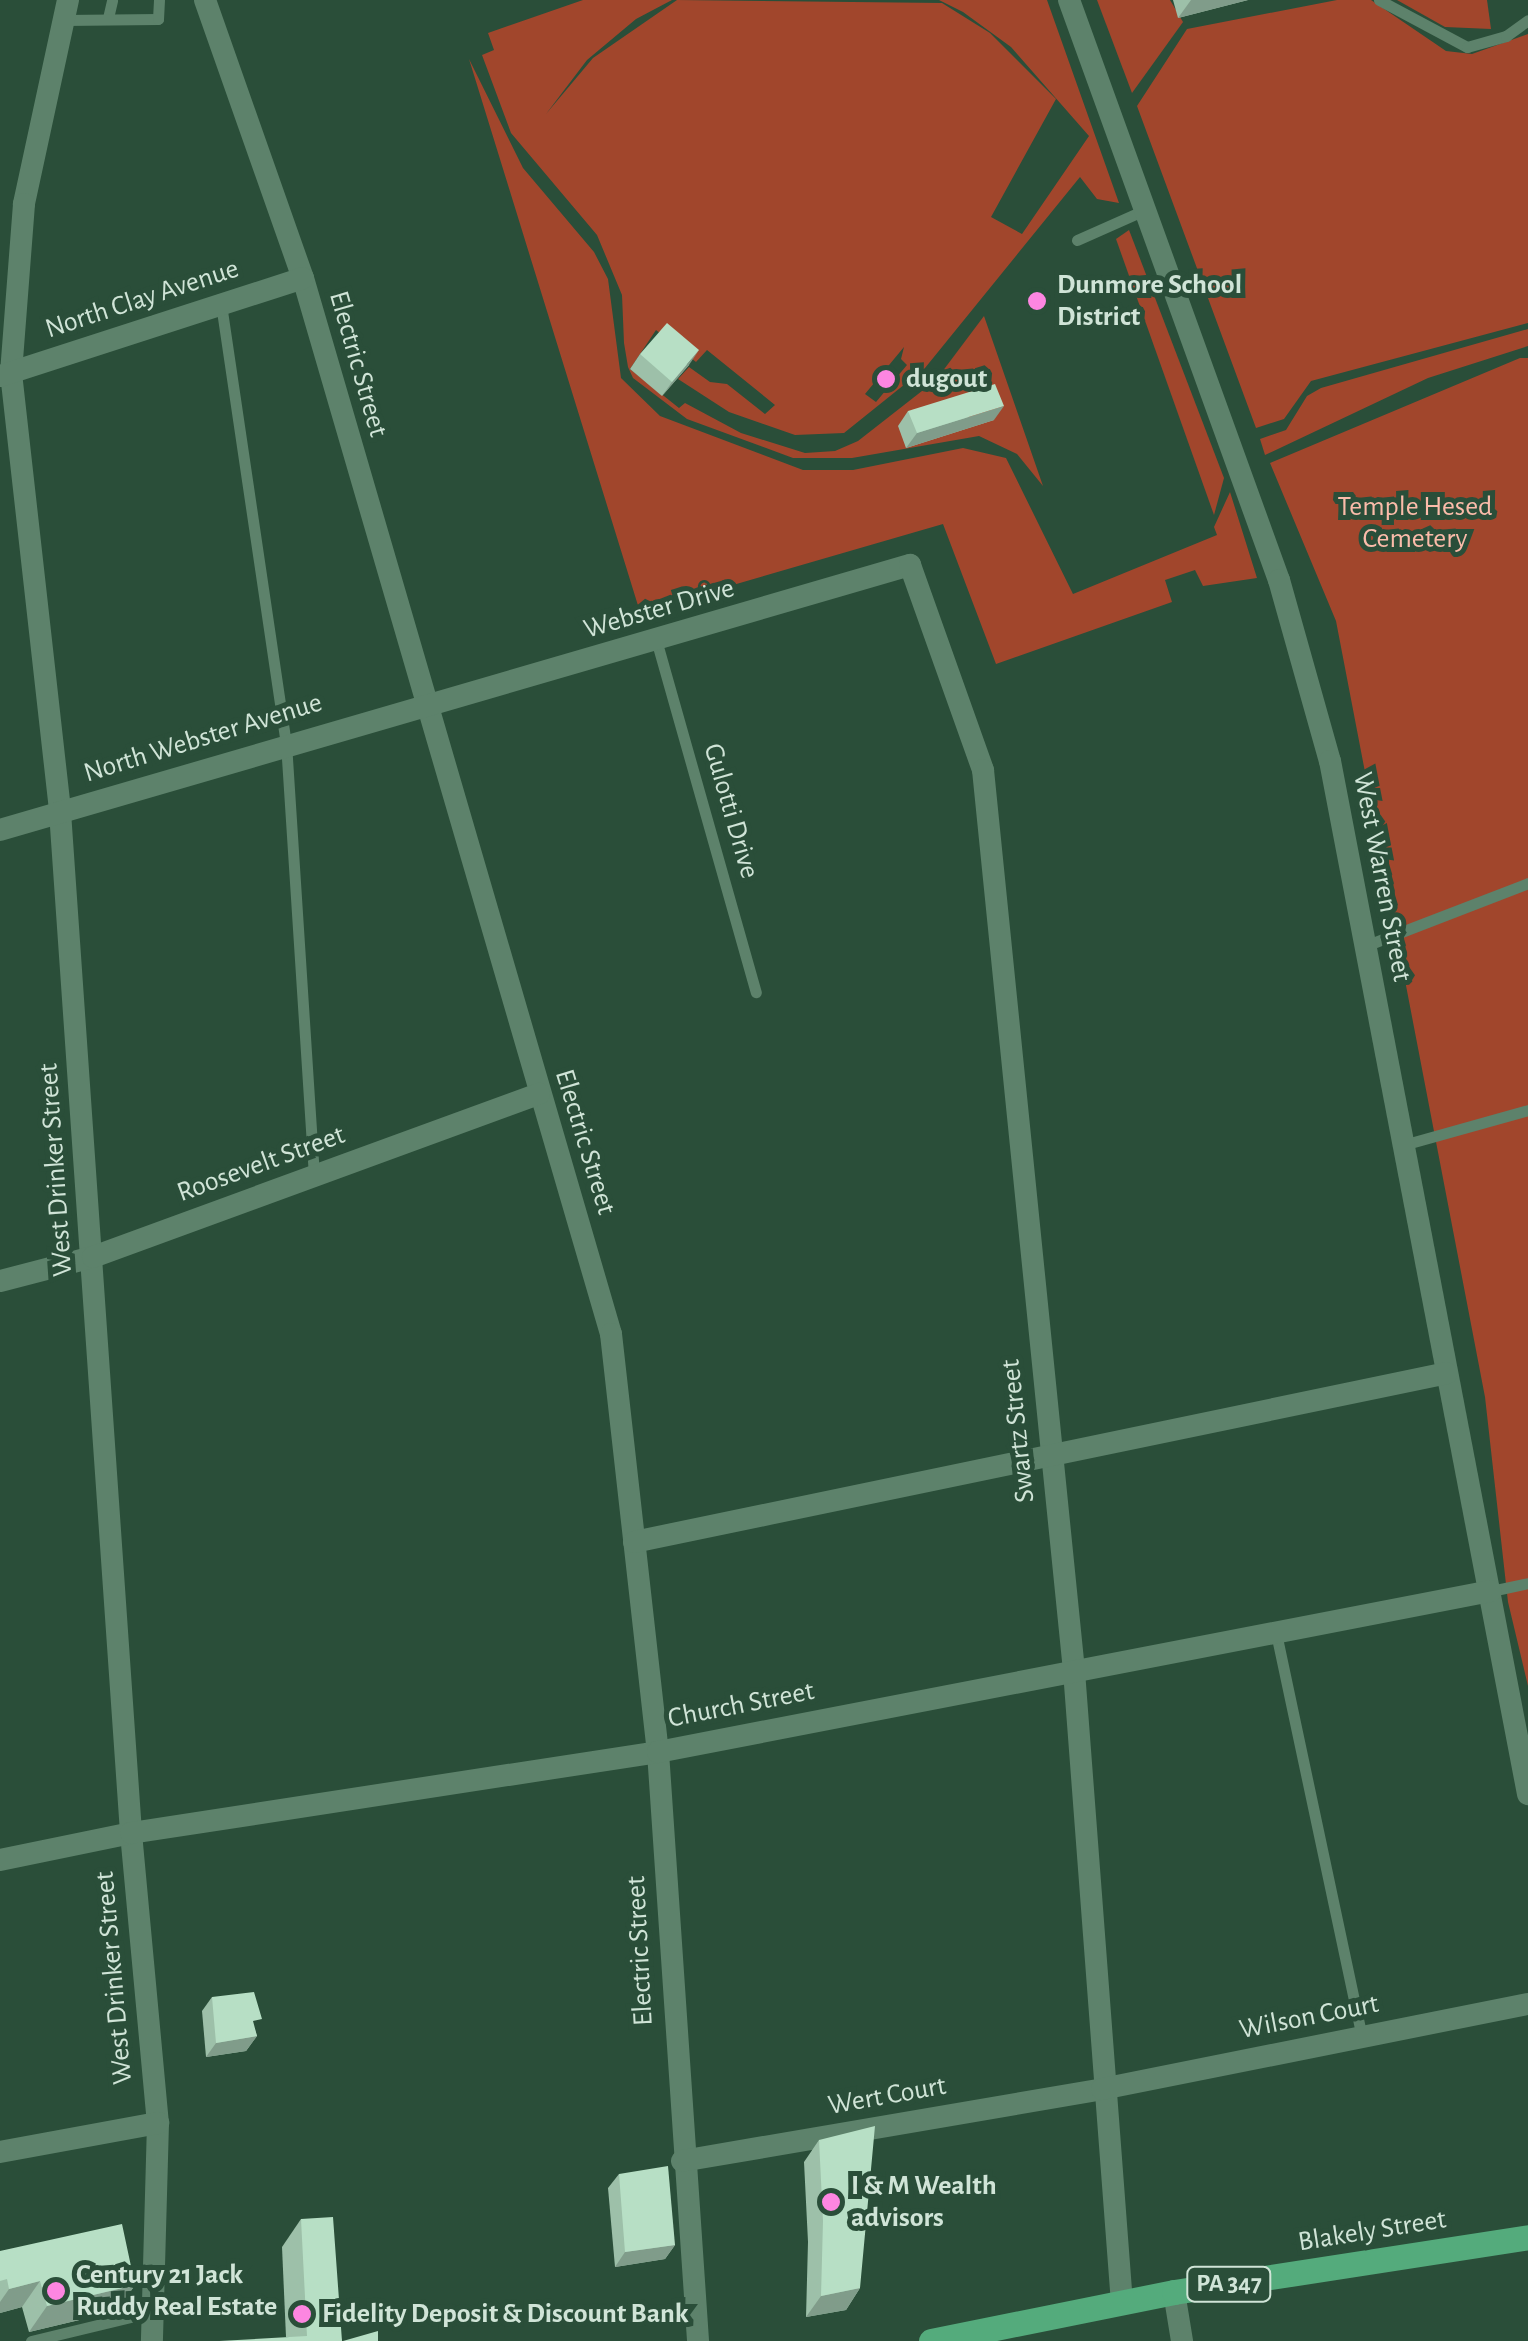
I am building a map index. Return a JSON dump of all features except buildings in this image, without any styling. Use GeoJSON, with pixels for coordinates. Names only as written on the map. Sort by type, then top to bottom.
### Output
{"type":"FeatureCollection","features":[{"type":"Feature","properties":{"kind":"main road","name":"Blakely Street"},"geometry":{"type":"LineString","coordinates":[[932,2341],[1174,2292],[1528,2237]]}},
{"type":"Feature","properties":{"kind":"street","name":"Electric Street"},"geometry":{"type":"LineString","coordinates":[[205,0],[302,278],[422,704],[611,1334],[658,1752],[682,2161],[698,2341]]}},
{"type":"Feature","properties":{"kind":"street","name":"West Warren Street"},"geometry":{"type":"LineString","coordinates":[[1069,0],[1279,580],[1330,762],[1528,1794]]}},
{"type":"Feature","properties":{"kind":"street","name":"West Drinker Street"},"geometry":{"type":"LineString","coordinates":[[66,10],[24,204],[5,375],[60,812],[131,1833],[158,2124],[152,2341]]}},
{"type":"Feature","properties":{"kind":"street","name":"North Clay Avenue"},"geometry":{"type":"LineString","coordinates":[[5,375],[302,278]]}},
{"type":"Feature","properties":{"kind":"street","name":"Webster Drive"},"geometry":{"type":"LineString","coordinates":[[422,704],[657,643],[910,565]]}},
{"type":"Feature","properties":{"kind":"street","name":"Swartz Street"},"geometry":{"type":"LineString","coordinates":[[910,565],[984,770],[1074,1671],[1102,2090],[1122,2302]]}},
{"type":"Feature","properties":{"kind":"street","name":"North Webster Avenue"},"geometry":{"type":"LineString","coordinates":[[0,830],[422,704]]}},
{"type":"Feature","properties":{"kind":"street","name":"Roosevelt Street"},"geometry":{"type":"LineString","coordinates":[[0,1281],[93,1257],[539,1094]]}},
{"type":"Feature","properties":{"kind":"street"},"geometry":{"type":"LineString","coordinates":[[634,1542],[1447,1373]]}},
{"type":"Feature","properties":{"kind":"street","name":"Church Street"},"geometry":{"type":"LineString","coordinates":[[0,1860],[131,1833],[658,1752],[1491,1591]]}},
{"type":"Feature","properties":{"kind":"street","name":"Wilson Court"},"geometry":{"type":"LineString","coordinates":[[1102,2090],[1528,2004]]}},
{"type":"Feature","properties":{"kind":"street","name":"Wert Court"},"geometry":{"type":"LineString","coordinates":[[682,2161],[1102,2090]]}},
{"type":"Feature","properties":{"kind":"street"},"geometry":{"type":"LineString","coordinates":[[0,2152],[158,2124]]}},
{"type":"Feature","properties":{"kind":"street"},"geometry":{"type":"LineString","coordinates":[[1174,2292],[1182,2341]]}},
{"type":"Feature","properties":{"kind":"lane"},"geometry":{"type":"LineString","coordinates":[[108,18],[112,0]]}},
{"type":"Feature","properties":{"kind":"lane"},"geometry":{"type":"LineString","coordinates":[[66,10],[108,18],[158,19],[159,0]]}},
{"type":"Feature","properties":{"kind":"lane"},"geometry":{"type":"LineString","coordinates":[[1379,0],[1467,46],[1506,36],[1528,20]]}},
{"type":"Feature","properties":{"kind":"lane"},"geometry":{"type":"LineString","coordinates":[[1077,240],[1147,209]]}},
{"type":"Feature","properties":{"kind":"lane"},"geometry":{"type":"LineString","coordinates":[[221,304],[286,744],[314,1176]]}},
{"type":"Feature","properties":{"kind":"lane","name":"Gulotti Drive"},"geometry":{"type":"LineString","coordinates":[[657,643],[756,992]]}},
{"type":"Feature","properties":{"kind":"lane"},"geometry":{"type":"LineString","coordinates":[[1365,946],[1528,883]]}},
{"type":"Feature","properties":{"kind":"lane"},"geometry":{"type":"LineString","coordinates":[[1403,1145],[1528,1110]]}},
{"type":"Feature","properties":{"kind":"lane"},"geometry":{"type":"LineString","coordinates":[[1491,1591],[1528,1583]]}},
{"type":"Feature","properties":{"kind":"lane"},"geometry":{"type":"LineString","coordinates":[[1276,1632],[1362,2038]]}},
{"type":"Feature","properties":{"kind":"lane"},"geometry":{"type":"LineString","coordinates":[[31,2341],[151,2312]]}},
{"type":"Feature","properties":{"kind":"green space"},"geometry":{"type":"Polygon","coordinates":[[[583,0],[672,0],[636,19],[587,60],[546,114],[593,58],[677,0],[942,3],[990,33],[1056,99],[991,217],[1022,234],[1089,136],[1011,47],[963,12],[939,0],[1047,0],[1119,203],[1097,199],[1080,177],[925,368],[844,433],[795,435],[729,412],[678,379],[689,367],[710,382],[727,384],[765,414],[775,405],[707,350],[696,362],[656,330],[630,369],[679,408],[685,403],[741,433],[805,453],[835,451],[858,441],[936,380],[984,316],[1043,486],[1017,454],[979,436],[852,458],[793,458],[687,419],[633,378],[628,367],[624,343],[622,295],[597,235],[511,133],[482,55],[494,50],[488,33],[583,0]],[[904,347],[865,394],[876,402],[907,365],[901,359],[904,347]]]}},
{"type":"Feature","properties":{"kind":"green space"},"geometry":{"type":"Polygon","coordinates":[[[1097,0],[1170,0],[1183,22],[1132,93],[1097,0]]]}},
{"type":"Feature","properties":{"kind":"green space"},"geometry":{"type":"Polygon","coordinates":[[[1337,0],[1371,0],[1446,51],[1472,54],[1528,34],[1528,323],[1311,381],[1284,419],[1256,428],[1137,106],[1187,29],[1337,0]]]}},
{"type":"Feature","properties":{"kind":"green space"},"geometry":{"type":"Polygon","coordinates":[[[1397,0],[1487,0],[1491,29],[1445,27],[1397,0]]]}},
{"type":"Feature","properties":{"kind":"green space"},"geometry":{"type":"Polygon","coordinates":[[[469,59],[523,168],[594,252],[608,279],[621,378],[660,416],[803,470],[853,470],[963,448],[1006,458],[1073,594],[1217,535],[1214,527],[1230,492],[1257,578],[1203,586],[1195,570],[1165,580],[1172,602],[996,664],[943,524],[640,612],[469,59]]]}},
{"type":"Feature","properties":{"kind":"green space"},"geometry":{"type":"Polygon","coordinates":[[[1129,230],[1224,478],[1214,515],[1116,239],[1129,230]]]}},
{"type":"Feature","properties":{"kind":"green space"},"geometry":{"type":"Polygon","coordinates":[[[1528,329],[1528,346],[1428,378],[1265,455],[1260,439],[1286,430],[1307,396],[1321,388],[1528,329]]]}},
{"type":"Feature","properties":{"kind":"green space","name":"Temple Hesed Cemetery"},"geometry":{"type":"Polygon","coordinates":[[[1520,358],[1528,358],[1528,1686],[1508,1602],[1485,1397],[1336,621],[1270,463],[1520,358]]]}},
{"type":"Feature","properties":{"kind":"place","name":"Dunmore School District"},"geometry":{"type":"Point","coordinates":[1037,301]}},
{"type":"Feature","properties":{"kind":"place","name":"dugout"},"geometry":{"type":"Point","coordinates":[886,379]}},
{"type":"Feature","properties":{"kind":"place","name":"I & M Wealth advisors"},"geometry":{"type":"Point","coordinates":[831,2202]}},
{"type":"Feature","properties":{"kind":"place","name":"Century 21 Jack Ruddy Real Estate"},"geometry":{"type":"Point","coordinates":[56,2291]}},
{"type":"Feature","properties":{"kind":"place","name":"Fidelity Deposit & Discount Bank"},"geometry":{"type":"Point","coordinates":[302,2314]}}]}
